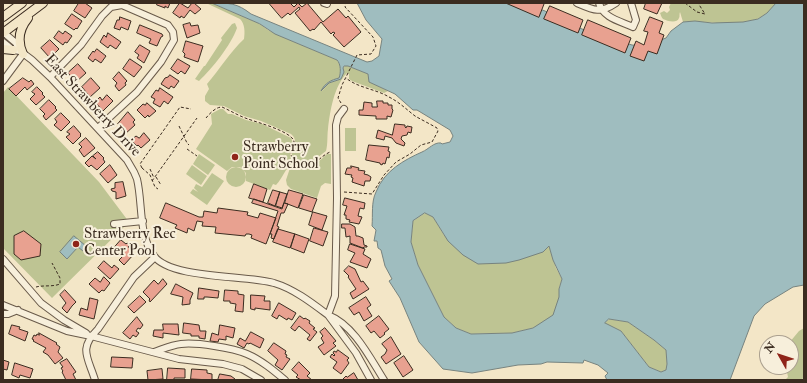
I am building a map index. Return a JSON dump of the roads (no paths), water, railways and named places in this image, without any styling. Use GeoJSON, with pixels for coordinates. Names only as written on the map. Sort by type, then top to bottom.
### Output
{"type":"FeatureCollection","features":[{"type":"Feature","properties":{"kind":"main road"},"geometry":{"type":"LineString","coordinates":[[3,17],[22,3]]}},
{"type":"Feature","properties":{"kind":"main road"},"geometry":{"type":"LineString","coordinates":[[3,33],[43,3]]}},
{"type":"Feature","properties":{"kind":"main road"},"geometry":{"type":"LineString","coordinates":[[3,49],[19,52],[20,34],[23,24],[34,10]]}},
{"type":"Feature","properties":{"kind":"street"},"geometry":{"type":"LineString","coordinates":[[577,3],[593,10],[602,10],[616,3]]}},
{"type":"Feature","properties":{"kind":"street"},"geometry":{"type":"LineString","coordinates":[[599,3],[602,10],[611,18],[633,27],[636,20],[630,3]]}},
{"type":"Feature","properties":{"kind":"street"},"geometry":{"type":"LineString","coordinates":[[50,77],[81,46],[102,16],[111,7],[122,4],[168,25],[173,32],[174,40],[161,62],[137,92],[98,128]]}},
{"type":"Feature","properties":{"kind":"street","name":"East Strawberry Drive"},"geometry":{"type":"LineString","coordinates":[[3,33],[16,43],[19,52]]}},
{"type":"Feature","properties":{"kind":"street","name":"East Strawberry Drive"},"geometry":{"type":"LineString","coordinates":[[3,42],[32,60],[50,77],[127,160],[134,172],[139,187],[147,241],[155,257]]}},
{"type":"Feature","properties":{"kind":"street"},"geometry":{"type":"LineString","coordinates":[[3,81],[19,52]]}},
{"type":"Feature","properties":{"kind":"street"},"geometry":{"type":"LineString","coordinates":[[328,315],[335,296],[337,192],[336,125],[338,117],[344,108]]}},
{"type":"Feature","properties":{"kind":"street"},"geometry":{"type":"LineString","coordinates":[[114,224],[143,221]]}},
{"type":"Feature","properties":{"kind":"street"},"geometry":{"type":"LineString","coordinates":[[95,380],[85,352],[86,346],[91,336],[98,330],[134,277],[155,257],[170,266],[184,271],[275,283],[298,294],[349,328],[384,380]]}},
{"type":"Feature","properties":{"kind":"street"},"geometry":{"type":"LineString","coordinates":[[3,259],[41,303],[58,316],[91,336]]}},
{"type":"Feature","properties":{"kind":"street"},"geometry":{"type":"LineString","coordinates":[[3,304],[67,332],[91,336],[179,359],[223,364],[242,369],[261,380]]}},
{"type":"Feature","properties":{"kind":"street"},"geometry":{"type":"LineString","coordinates":[[3,314],[8,314],[18,310]]}},
{"type":"Feature","properties":{"kind":"street"},"geometry":{"type":"LineString","coordinates":[[328,315],[356,353],[371,380]]}},
{"type":"Feature","properties":{"kind":"street"},"geometry":{"type":"LineString","coordinates":[[154,352],[180,344],[198,344],[220,347],[247,354],[268,366],[285,380]]}},
{"type":"Feature","properties":{"kind":"water"},"geometry":{"type":"Polygon","coordinates":[[[212,3],[237,6],[251,14],[367,62],[372,61],[379,56],[382,39],[366,20],[357,3],[524,3],[545,11],[582,29],[632,45],[645,46],[666,38],[671,31],[683,22],[743,22],[758,19],[767,13],[776,3],[804,3],[804,285],[793,287],[765,304],[754,316],[730,380],[607,380],[605,376],[608,373],[598,365],[584,360],[583,363],[547,362],[541,364],[518,365],[472,373],[443,369],[419,342],[400,298],[389,281],[392,279],[385,266],[377,241],[374,241],[376,230],[372,226],[372,209],[376,192],[389,172],[408,159],[438,143],[442,144],[450,142],[453,136],[450,130],[417,110],[413,110],[395,94],[369,82],[368,74],[348,66],[344,66],[344,72],[341,79],[329,83],[321,91],[328,82],[339,78],[340,69],[337,60],[275,34],[260,24],[212,3]],[[425,213],[413,221],[411,242],[418,265],[444,317],[456,328],[471,334],[512,333],[533,328],[553,315],[559,297],[559,289],[562,279],[553,260],[549,246],[543,252],[519,260],[506,263],[478,264],[463,255],[448,241],[433,217],[425,213]],[[609,319],[605,323],[621,331],[649,367],[661,372],[666,370],[666,350],[628,322],[609,319]]]}},
{"type":"Feature","properties":{"kind":"water"},"geometry":{"type":"Polygon","coordinates":[[[74,236],[86,246],[83,251],[78,247],[67,259],[60,252],[74,236]]]}},
{"type":"Feature","properties":{"kind":"place","name":"Strawberry Point School"},"geometry":{"type":"Point","coordinates":[235,157]}},
{"type":"Feature","properties":{"kind":"place","name":"Strawberry Rec Center Pool"},"geometry":{"type":"Point","coordinates":[76,244]}}]}
